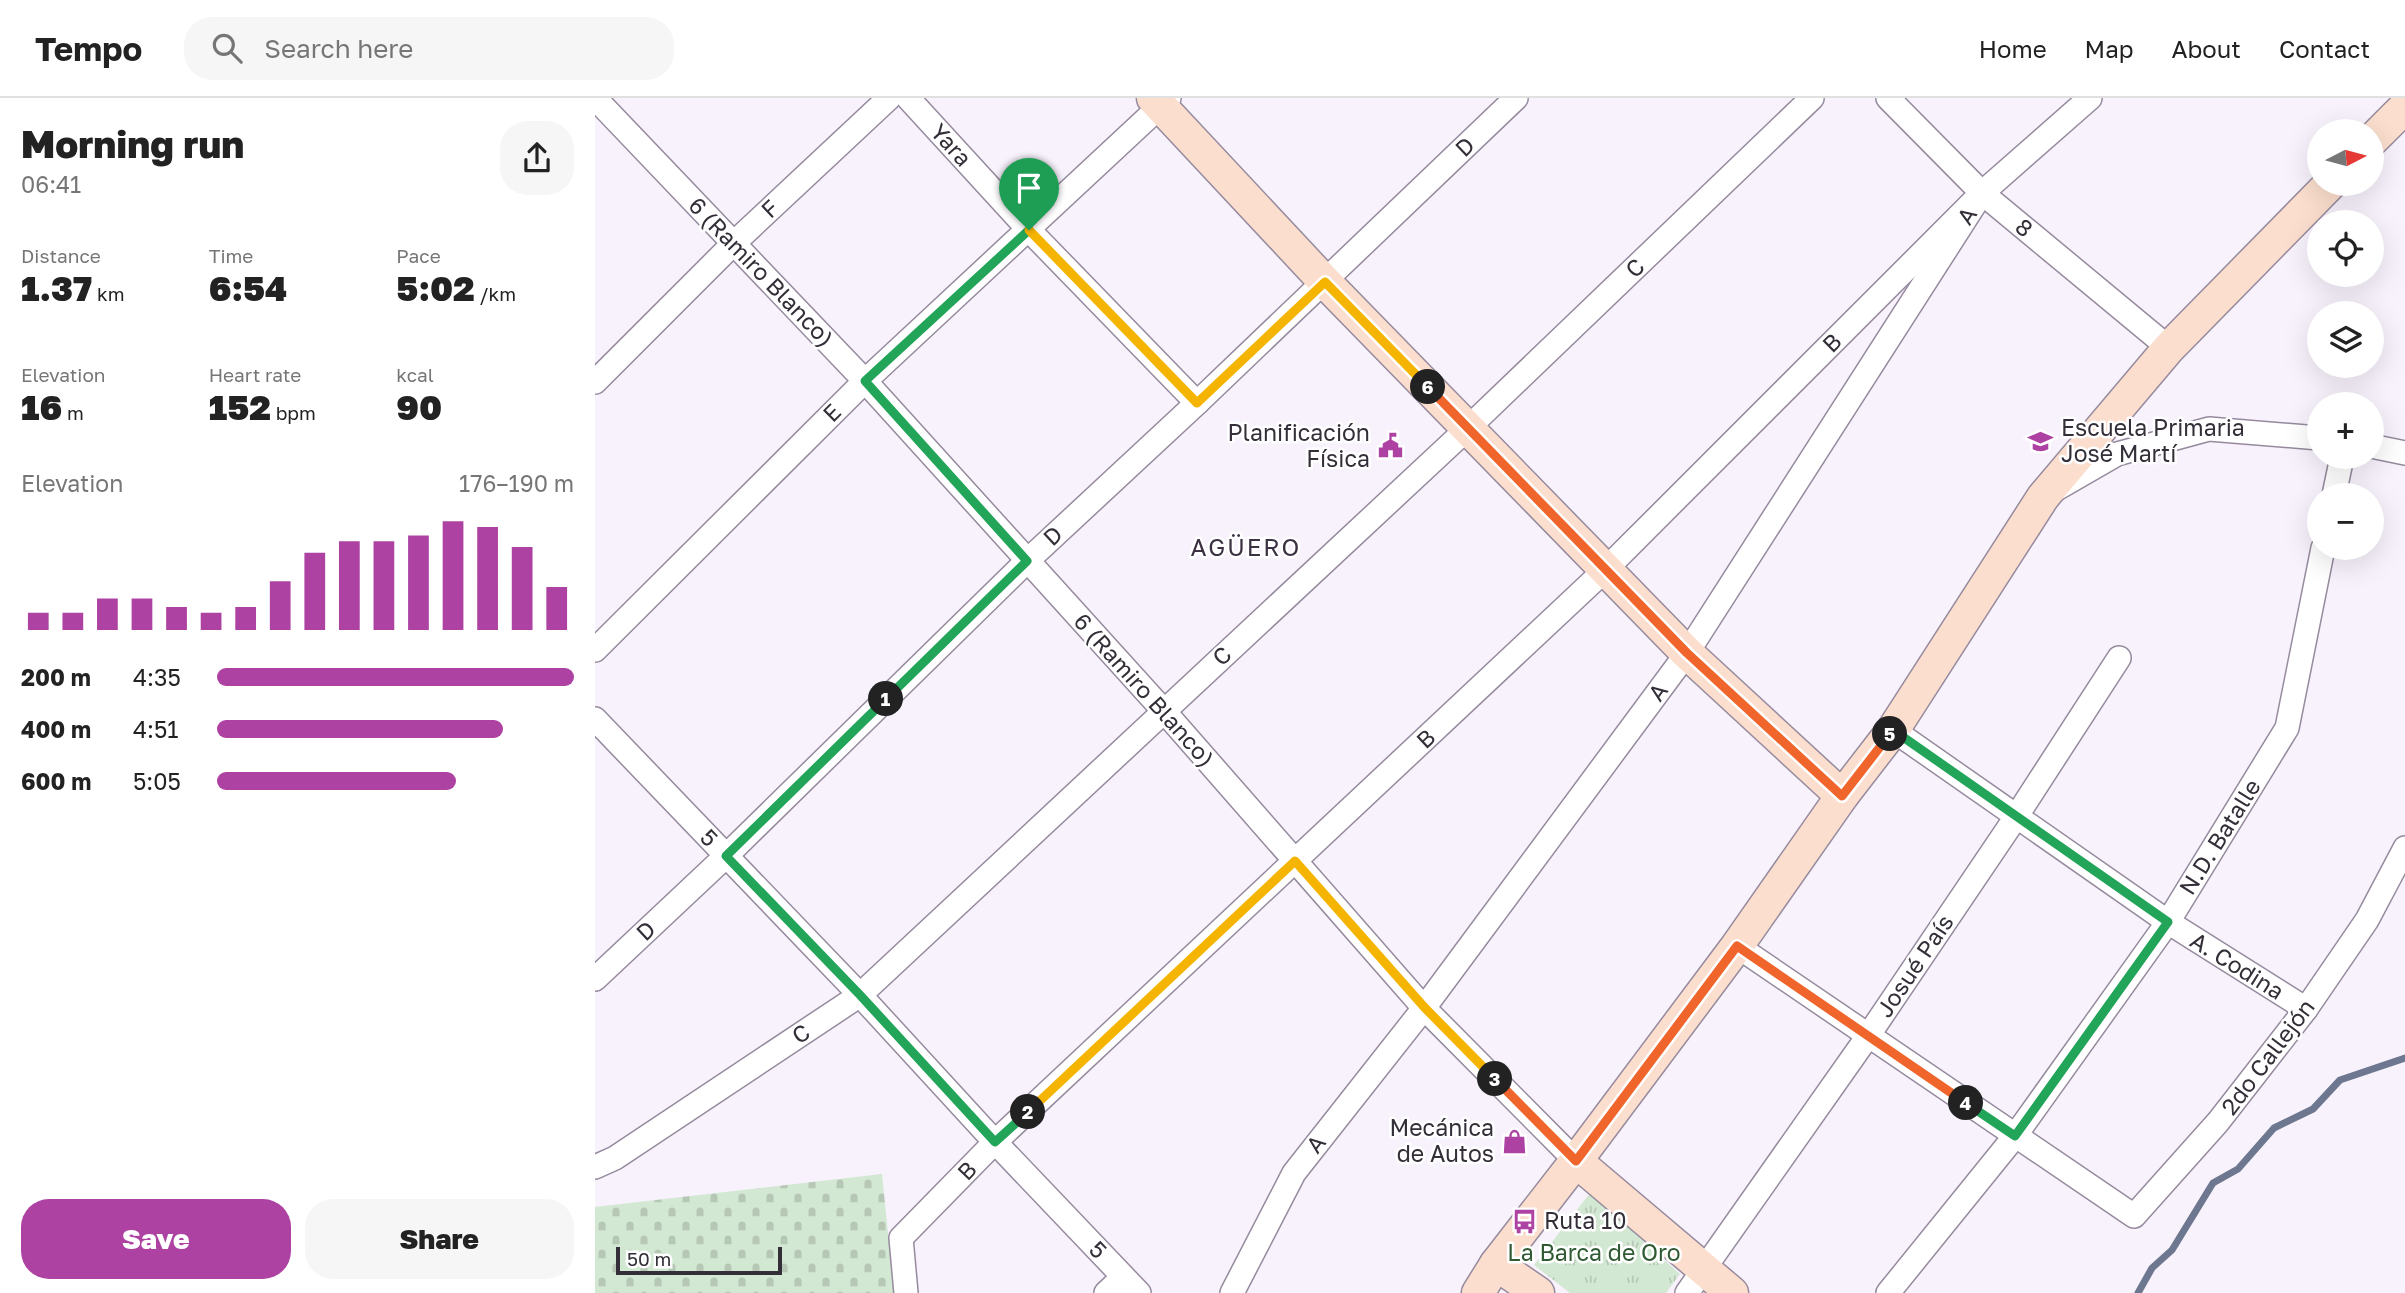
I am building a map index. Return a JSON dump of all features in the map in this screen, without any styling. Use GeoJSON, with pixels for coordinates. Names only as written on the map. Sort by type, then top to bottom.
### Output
{"type":"FeatureCollection","features":[{"type":"Feature","properties":{"kind":"main road"},"geometry":{"type":"LineString","coordinates":[[1161,101],[1325,282],[1605,570],[1687,653],[1842,796]]}},
{"type":"Feature","properties":{"kind":"main road"},"geometry":{"type":"LineString","coordinates":[[2384,128],[2405,107]]}},
{"type":"Feature","properties":{"kind":"main road"},"geometry":{"type":"LineString","coordinates":[[1478,1293],[1496,1264],[1737,946],[1842,796],[1893,730],[2043,497],[2168,348],[2318,196]]}},
{"type":"Feature","properties":{"kind":"main road","name":"6 (Ramiro Blanco)"},"geometry":{"type":"LineString","coordinates":[[1576,1161],[1695,1282],[1732,1293]]}},
{"type":"Feature","properties":{"kind":"main road"},"geometry":{"type":"LineString","coordinates":[[1496,1264],[1538,1293]]}},
{"type":"Feature","properties":{"kind":"street","name":"F"},"geometry":{"type":"LineString","coordinates":[[595,382],[734,243],[889,98]]}},
{"type":"Feature","properties":{"kind":"street","name":"Yara"},"geometry":{"type":"LineString","coordinates":[[908,98],[1029,230],[1197,403]]}},
{"type":"Feature","properties":{"kind":"street","name":"D"},"geometry":{"type":"LineString","coordinates":[[595,979],[726,856],[1027,561],[1325,282],[1516,98]]}},
{"type":"Feature","properties":{"kind":"street","name":"C"},"geometry":{"type":"LineString","coordinates":[[595,1167],[615,1158],[860,995],[1468,428],[1812,98]]}},
{"type":"Feature","properties":{"kind":"street","name":"8"},"geometry":{"type":"LineString","coordinates":[[1888,98],[1982,193],[2168,348]]}},
{"type":"Feature","properties":{"kind":"street","name":"A"},"geometry":{"type":"LineString","coordinates":[[1232,1293],[1294,1172],[1425,1008],[1687,653],[1982,193],[2090,98]]}},
{"type":"Feature","properties":{"kind":"street","name":"6 (Ramiro Blanco)"},"geometry":{"type":"LineString","coordinates":[[596,99],[865,381],[1163,710],[1425,1008],[1576,1161]]}},
{"type":"Feature","properties":{"kind":"street","name":"E"},"geometry":{"type":"LineString","coordinates":[[595,650],[865,381],[1029,230],[1161,101]]}},
{"type":"Feature","properties":{"kind":"street","name":"B"},"geometry":{"type":"LineString","coordinates":[[906,1293],[901,1238],[995,1142],[1605,570],[1982,193]]}},
{"type":"Feature","properties":{"kind":"street"},"geometry":{"type":"LineString","coordinates":[[2043,497],[2117,454],[2209,429],[2307,437]]}},
{"type":"Feature","properties":{"kind":"street"},"geometry":{"type":"LineString","coordinates":[[2384,449],[2405,453]]}},
{"type":"Feature","properties":{"kind":"street","name":"N.D. Batalle"},"geometry":{"type":"LineString","coordinates":[[1888,1293],[2015,1136],[2168,922],[2287,728],[2321,560]]}},
{"type":"Feature","properties":{"kind":"street","name":"Josué País"},"geometry":{"type":"LineString","coordinates":[[1695,1282],[1868,1036],[2016,817],[2119,658]]}},
{"type":"Feature","properties":{"kind":"street","name":"5"},"geometry":{"type":"LineString","coordinates":[[595,719],[860,995],[1131,1285]]}},
{"type":"Feature","properties":{"kind":"street","name":"A. Codina"},"geometry":{"type":"LineString","coordinates":[[1893,730],[2168,922],[2306,1009]]}},
{"type":"Feature","properties":{"kind":"street","name":"2do Callejón"},"geometry":{"type":"LineString","coordinates":[[2015,1136],[2134,1216],[2218,1122],[2306,1009],[2368,920],[2405,848]]}},
{"type":"Feature","properties":{"kind":"street"},"geometry":{"type":"LineString","coordinates":[[1737,946],[2015,1136]]}},
{"type":"Feature","properties":{"kind":"street"},"geometry":{"type":"LineString","coordinates":[[1106,1293],[1131,1285]]}},
{"type":"Feature","properties":{"kind":"green space"},"geometry":{"type":"Polygon","coordinates":[[[882,1174],[894,1293],[595,1293],[595,1207],[882,1174]]]}},
{"type":"Feature","properties":{"kind":"green space","name":"La Barca de Oro"},"geometry":{"type":"Polygon","coordinates":[[[1590,1193],[1680,1274],[1666,1293],[1570,1293],[1534,1265],[1590,1193]]]}},
{"type":"Feature","properties":{"kind":"waterway"},"geometry":{"type":"LineString","coordinates":[[2138,1293],[2152,1268],[2172,1250],[2213,1183],[2238,1169],[2274,1128],[2313,1109],[2340,1080],[2405,1058]]}},
{"type":"Feature","properties":{"kind":"place","name":"Escuela Primaria José Martí"},"geometry":{"type":"Point","coordinates":[2041,441]}},
{"type":"Feature","properties":{"kind":"place","name":"Planificación Física"},"geometry":{"type":"Point","coordinates":[1390,446]}},
{"type":"Feature","properties":{"kind":"place","name":"Mecánica de Autos"},"geometry":{"type":"Point","coordinates":[1514,1141]}},
{"type":"Feature","properties":{"kind":"place","name":"Ruta 10"},"geometry":{"type":"Point","coordinates":[1524,1221]}},
{"type":"Feature","properties":{"kind":"district","name":"AGÜERO"},"geometry":{"type":"Point","coordinates":[1246,548]}},
{"type":"Feature","properties":{"kind":"route"},"geometry":{"type":"LineString","coordinates":[[1029,230],[1197,403],[1325,282],[1687,653],[1842,796],[1893,730],[2168,922],[2015,1136],[1737,946],[1576,1161],[1425,1008],[1295,861],[995,1142],[860,995],[726,856],[1027,561],[865,381],[1029,230]]}}]}
